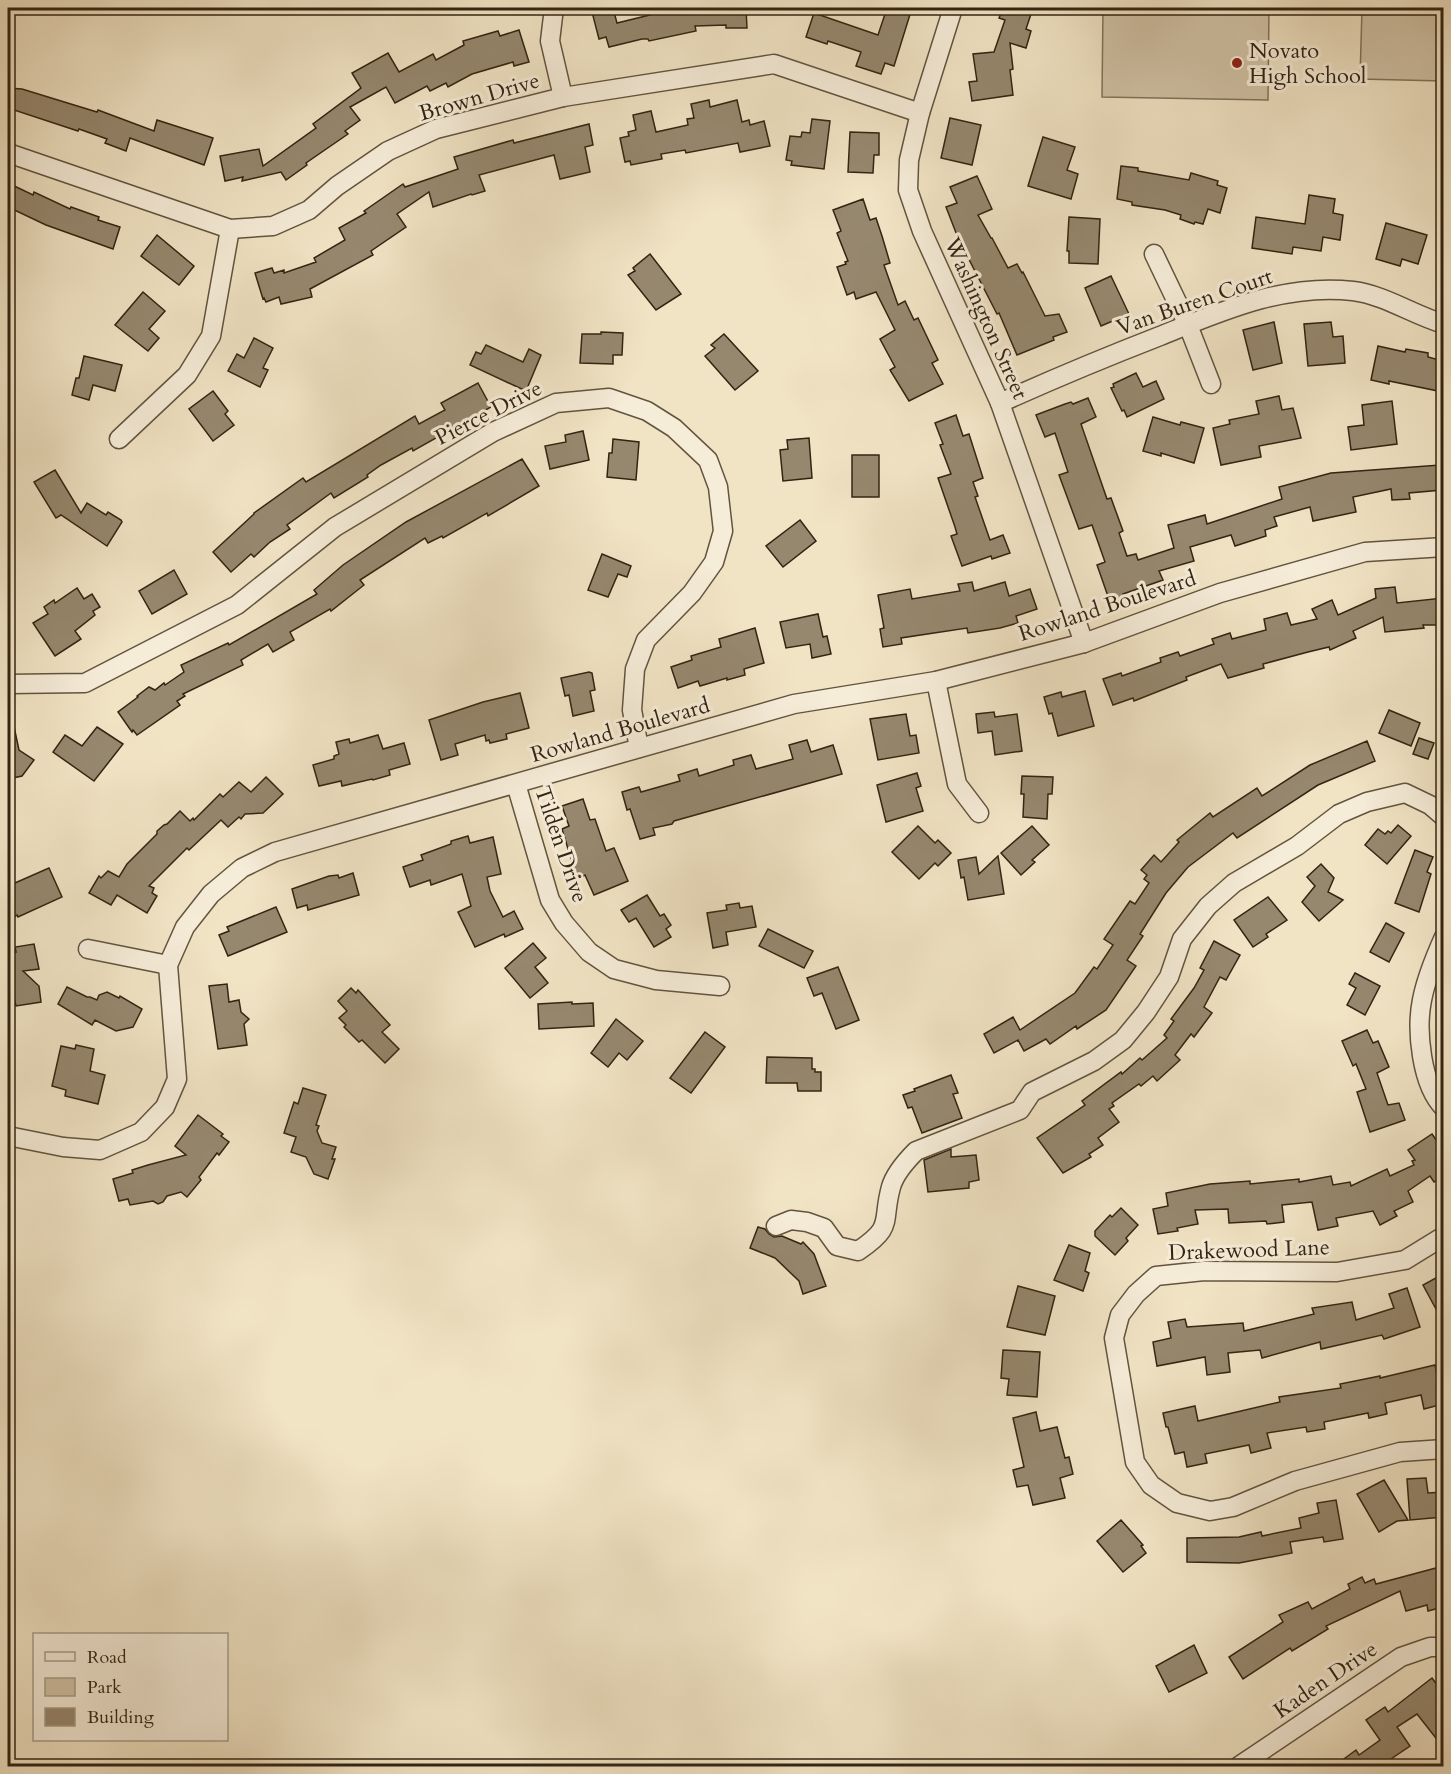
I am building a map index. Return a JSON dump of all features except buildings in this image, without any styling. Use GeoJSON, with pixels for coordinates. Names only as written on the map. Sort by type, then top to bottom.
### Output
{"type":"FeatureCollection","features":[{"type":"Feature","properties":{"kind":"street"},"geometry":{"type":"LineString","coordinates":[[554,8],[550,40],[563,98]]}},
{"type":"Feature","properties":{"kind":"street","name":"Washington Street"},"geometry":{"type":"LineString","coordinates":[[953,8],[920,113],[909,160],[908,190],[922,231],[1000,403],[1084,643]]}},
{"type":"Feature","properties":{"kind":"street","name":"Brown Drive"},"geometry":{"type":"LineString","coordinates":[[8,153],[230,229],[273,226],[309,210],[337,186],[388,151],[436,129],[563,98],[774,64],[920,113]]}},
{"type":"Feature","properties":{"kind":"street"},"geometry":{"type":"LineString","coordinates":[[119,439],[187,375],[212,336],[230,229]]}},
{"type":"Feature","properties":{"kind":"street"},"geometry":{"type":"LineString","coordinates":[[1154,254],[1188,325],[1211,384]]}},
{"type":"Feature","properties":{"kind":"street","name":"Van Buren Court"},"geometry":{"type":"LineString","coordinates":[[1000,403],[1080,367],[1188,325],[1246,303],[1282,294],[1317,290],[1356,292],[1394,303],[1443,324]]}},
{"type":"Feature","properties":{"kind":"street","name":"Pierce Drive"},"geometry":{"type":"LineString","coordinates":[[8,684],[85,683],[237,605],[335,527],[493,432],[556,403],[609,398],[647,411],[674,428],[708,460],[717,487],[723,531],[714,562],[692,593],[646,640],[635,669],[632,710],[639,748]]}},
{"type":"Feature","properties":{"kind":"street","name":"Rowland Boulevard"},"geometry":{"type":"LineString","coordinates":[[8,1136],[63,1148],[100,1150],[141,1132],[165,1107],[177,1079],[168,965],[185,927],[211,894],[242,868],[275,852],[794,704],[936,681],[1084,643],[1220,593],[1365,552],[1443,547]]}},
{"type":"Feature","properties":{"kind":"street"},"geometry":{"type":"LineString","coordinates":[[936,681],[957,784],[980,813]]}},
{"type":"Feature","properties":{"kind":"street","name":"Tilden Drive"},"geometry":{"type":"LineString","coordinates":[[516,784],[550,900],[564,923],[589,952],[614,969],[656,980],[720,986]]}},
{"type":"Feature","properties":{"kind":"street"},"geometry":{"type":"LineString","coordinates":[[776,1226],[790,1220],[807,1222],[824,1228],[837,1246],[858,1251],[874,1241],[884,1228],[891,1185],[903,1164],[916,1151],[1020,1110],[1032,1092],[1094,1061],[1123,1040],[1146,1012],[1169,977],[1182,939],[1208,906],[1234,883],[1297,846],[1338,814],[1367,802],[1405,793],[1430,805],[1443,817]]}},
{"type":"Feature","properties":{"kind":"street"},"geometry":{"type":"LineString","coordinates":[[1443,938],[1422,1000],[1419,1029],[1424,1070],[1436,1101],[1443,1108]]}},
{"type":"Feature","properties":{"kind":"street"},"geometry":{"type":"LineString","coordinates":[[88,949],[168,965]]}},
{"type":"Feature","properties":{"kind":"street","name":"Drakewood Lane"},"geometry":{"type":"LineString","coordinates":[[1443,1236],[1405,1260],[1337,1272],[1204,1271],[1156,1276],[1136,1294],[1120,1315],[1114,1338],[1136,1462],[1151,1485],[1177,1503],[1210,1511],[1233,1506],[1295,1481],[1400,1452],[1443,1449]]}},
{"type":"Feature","properties":{"kind":"street","name":"Kaden Drive"},"geometry":{"type":"LineString","coordinates":[[1239,1767],[1401,1657],[1430,1647],[1443,1647]]}},
{"type":"Feature","properties":{"kind":"green space"},"geometry":{"type":"Polygon","coordinates":[[[1103,8],[1269,8],[1268,100],[1102,97],[1103,8]]]}},
{"type":"Feature","properties":{"kind":"green space"},"geometry":{"type":"Polygon","coordinates":[[[1362,8],[1443,8],[1443,81],[1360,79],[1362,8]]]}},
{"type":"Feature","properties":{"kind":"place","name":"Novato High School"},"geometry":{"type":"Point","coordinates":[1237,63]}}]}
